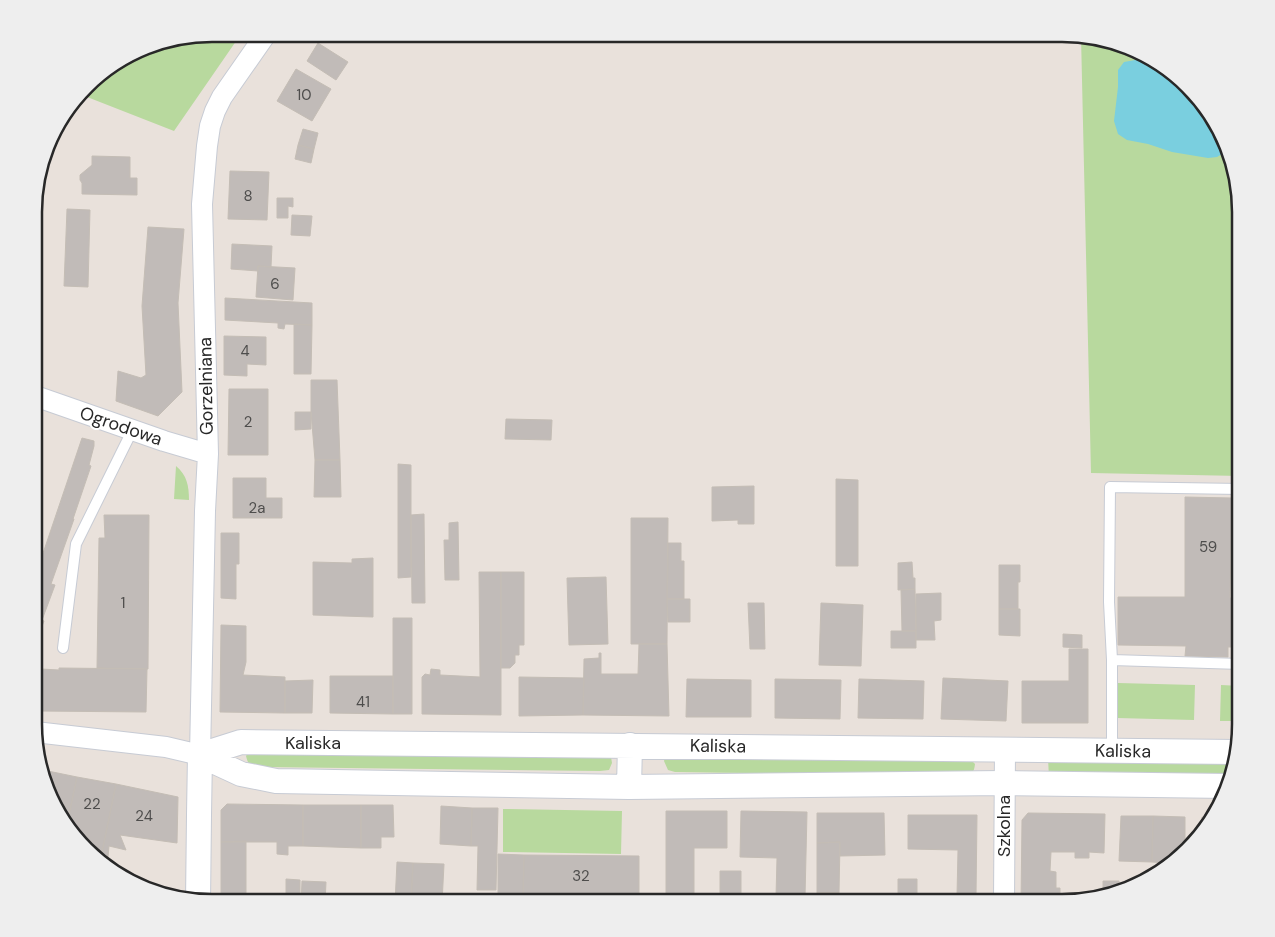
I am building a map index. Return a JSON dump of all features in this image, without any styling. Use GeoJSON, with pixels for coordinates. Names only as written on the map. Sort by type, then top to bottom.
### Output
{"type":"FeatureCollection","features":[{"type":"Feature","properties":{"kind":"street","name":"Gorzelniana"},"geometry":{"type":"LineString","coordinates":[[200,755],[208,454],[202,204],[207,146],[210,126],[215,111],[222,97],[260,42]]}},
{"type":"Feature","properties":{"kind":"street","name":"Ogrodowa"},"geometry":{"type":"LineString","coordinates":[[42,399],[132,431],[208,454]]}},
{"type":"Feature","properties":{"kind":"street","name":"Kaliska"},"geometry":{"type":"LineString","coordinates":[[43,733],[166,747],[200,755],[241,774],[276,781],[629,787],[1004,783],[1221,786]]}},
{"type":"Feature","properties":{"kind":"street","name":"Kaliska"},"geometry":{"type":"LineString","coordinates":[[200,755],[242,742],[1230,752]]}},
{"type":"Feature","properties":{"kind":"street"},"geometry":{"type":"LineString","coordinates":[[629,787],[630,745]]}},
{"type":"Feature","properties":{"kind":"street","name":"Szkolna"},"geometry":{"type":"LineString","coordinates":[[1004,894],[1005,749]]}},
{"type":"Feature","properties":{"kind":"street"},"geometry":{"type":"LineString","coordinates":[[198,893],[200,755]]}},
{"type":"Feature","properties":{"kind":"lane"},"geometry":{"type":"LineString","coordinates":[[63,648],[76,544],[132,431]]}},
{"type":"Feature","properties":{"kind":"lane"},"geometry":{"type":"LineString","coordinates":[[1112,751],[1112,660],[1109,602],[1110,487],[1232,489]]}},
{"type":"Feature","properties":{"kind":"lane"},"geometry":{"type":"LineString","coordinates":[[1112,660],[1232,664]]}},
{"type":"Feature","properties":{"kind":"green space"},"geometry":{"type":"Polygon","coordinates":[[[235,42],[174,131],[88,98],[109,78],[128,65],[148,55],[191,44],[235,42]]]}},
{"type":"Feature","properties":{"kind":"green space"},"geometry":{"type":"Polygon","coordinates":[[[1081,44],[1106,48],[1127,55],[1147,65],[1183,92],[1204,118],[1220,148],[1227,169],[1232,202],[1232,476],[1091,473],[1081,44]]]}},
{"type":"Feature","properties":{"kind":"green space"},"geometry":{"type":"Polygon","coordinates":[[[176,466],[183,473],[187,481],[189,500],[174,499],[176,466]]]}},
{"type":"Feature","properties":{"kind":"green space"},"geometry":{"type":"Polygon","coordinates":[[[1118,683],[1195,685],[1194,720],[1117,718],[1118,683]]]}},
{"type":"Feature","properties":{"kind":"green space"},"geometry":{"type":"Polygon","coordinates":[[[1221,685],[1232,686],[1232,721],[1220,721],[1221,685]]]}},
{"type":"Feature","properties":{"kind":"green space"},"geometry":{"type":"Polygon","coordinates":[[[249,751],[611,757],[612,763],[609,770],[600,771],[264,767],[248,763],[246,756],[249,751]]]}},
{"type":"Feature","properties":{"kind":"green space"},"geometry":{"type":"Polygon","coordinates":[[[665,757],[971,760],[975,764],[972,773],[963,776],[675,772],[668,770],[664,761],[665,757]]]}},
{"type":"Feature","properties":{"kind":"green space"},"geometry":{"type":"Polygon","coordinates":[[[1048,758],[1229,759],[1223,780],[1049,778],[1048,758]]]}},
{"type":"Feature","properties":{"kind":"green space"},"geometry":{"type":"Polygon","coordinates":[[[503,809],[622,811],[621,854],[503,852],[503,809]]]}},
{"type":"Feature","properties":{"kind":"water"},"geometry":{"type":"Polygon","coordinates":[[[1137,60],[1147,65],[1183,92],[1204,118],[1222,154],[1217,157],[1208,158],[1172,152],[1148,144],[1127,140],[1118,134],[1114,121],[1118,70],[1124,62],[1137,60]]]}},
{"type":"Feature","properties":{"kind":"building"},"geometry":{"type":"Polygon","coordinates":[[[318,43],[348,62],[336,80],[307,61],[318,43]]]}},
{"type":"Feature","properties":{"kind":"building"},"geometry":{"type":"Polygon","coordinates":[[[296,69],[331,89],[312,121],[277,101],[296,69]]]}},
{"type":"Feature","properties":{"kind":"building"},"geometry":{"type":"Polygon","coordinates":[[[303,129],[318,133],[314,149],[298,145],[303,129]]]}},
{"type":"Feature","properties":{"kind":"building"},"geometry":{"type":"Polygon","coordinates":[[[298,145],[314,149],[311,163],[295,159],[298,145]]]}},
{"type":"Feature","properties":{"kind":"building"},"geometry":{"type":"Polygon","coordinates":[[[92,156],[130,157],[130,178],[137,178],[137,195],[82,194],[80,175],[92,165],[92,156]]]}},
{"type":"Feature","properties":{"kind":"building"},"geometry":{"type":"Polygon","coordinates":[[[230,171],[269,172],[267,220],[228,219],[230,171]]]}},
{"type":"Feature","properties":{"kind":"building"},"geometry":{"type":"Polygon","coordinates":[[[277,198],[293,198],[293,207],[288,206],[288,218],[277,218],[277,198]]]}},
{"type":"Feature","properties":{"kind":"building"},"geometry":{"type":"Polygon","coordinates":[[[67,209],[90,210],[88,287],[64,286],[67,209]]]}},
{"type":"Feature","properties":{"kind":"building"},"geometry":{"type":"Polygon","coordinates":[[[292,215],[312,216],[310,236],[291,235],[292,215]]]}},
{"type":"Feature","properties":{"kind":"building"},"geometry":{"type":"Polygon","coordinates":[[[148,227],[184,229],[178,303],[182,392],[158,416],[116,401],[118,371],[141,378],[146,375],[142,306],[148,227]]]}},
{"type":"Feature","properties":{"kind":"building"},"geometry":{"type":"Polygon","coordinates":[[[232,244],[272,246],[271,267],[258,266],[258,271],[231,269],[232,244]]]}},
{"type":"Feature","properties":{"kind":"building"},"geometry":{"type":"Polygon","coordinates":[[[258,266],[295,268],[293,300],[256,297],[258,266]]]}},
{"type":"Feature","properties":{"kind":"building"},"geometry":{"type":"Polygon","coordinates":[[[225,298],[312,303],[312,325],[285,324],[284,329],[278,328],[278,323],[225,320],[225,298]]]}},
{"type":"Feature","properties":{"kind":"building"},"geometry":{"type":"Polygon","coordinates":[[[294,324],[312,325],[311,374],[294,374],[294,324]]]}},
{"type":"Feature","properties":{"kind":"building"},"geometry":{"type":"Polygon","coordinates":[[[224,336],[266,337],[266,365],[247,364],[247,376],[224,375],[224,336]]]}},
{"type":"Feature","properties":{"kind":"building"},"geometry":{"type":"Polygon","coordinates":[[[311,380],[337,380],[340,460],[315,460],[311,412],[311,380]]]}},
{"type":"Feature","properties":{"kind":"building"},"geometry":{"type":"Polygon","coordinates":[[[229,389],[268,389],[268,455],[228,455],[229,389]]]}},
{"type":"Feature","properties":{"kind":"building"},"geometry":{"type":"Polygon","coordinates":[[[295,412],[311,412],[311,429],[295,430],[295,412]]]}},
{"type":"Feature","properties":{"kind":"building"},"geometry":{"type":"Polygon","coordinates":[[[506,419],[552,420],[551,440],[505,439],[506,419]]]}},
{"type":"Feature","properties":{"kind":"building"},"geometry":{"type":"Polygon","coordinates":[[[82,438],[94,441],[89,465],[91,466],[51,584],[55,585],[43,618],[43,554],[82,438]]]}},
{"type":"Feature","properties":{"kind":"building"},"geometry":{"type":"Polygon","coordinates":[[[315,460],[340,460],[341,497],[314,497],[315,460]]]}},
{"type":"Feature","properties":{"kind":"building"},"geometry":{"type":"Polygon","coordinates":[[[398,464],[411,465],[411,577],[398,578],[398,464]]]}},
{"type":"Feature","properties":{"kind":"building"},"geometry":{"type":"Polygon","coordinates":[[[233,478],[266,478],[266,498],[282,498],[282,518],[233,518],[233,478]]]}},
{"type":"Feature","properties":{"kind":"building"},"geometry":{"type":"Polygon","coordinates":[[[836,479],[858,480],[858,566],[836,566],[836,479]]]}},
{"type":"Feature","properties":{"kind":"building"},"geometry":{"type":"Polygon","coordinates":[[[754,486],[754,524],[738,524],[738,520],[712,521],[712,487],[754,486]]]}},
{"type":"Feature","properties":{"kind":"building"},"geometry":{"type":"Polygon","coordinates":[[[1185,497],[1232,498],[1230,598],[1232,598],[1232,647],[1228,647],[1228,657],[1185,656],[1186,646],[1118,645],[1118,597],[1185,597],[1185,497]]]}},
{"type":"Feature","properties":{"kind":"building"},"geometry":{"type":"Polygon","coordinates":[[[424,514],[425,603],[412,603],[411,515],[424,514]]]}},
{"type":"Feature","properties":{"kind":"building"},"geometry":{"type":"Polygon","coordinates":[[[104,515],[149,515],[148,669],[97,668],[99,538],[105,538],[104,515]]]}},
{"type":"Feature","properties":{"kind":"building"},"geometry":{"type":"Polygon","coordinates":[[[631,518],[668,518],[667,644],[631,644],[631,518]]]}},
{"type":"Feature","properties":{"kind":"building"},"geometry":{"type":"Polygon","coordinates":[[[458,522],[459,580],[445,580],[444,540],[449,540],[449,523],[458,522]]]}},
{"type":"Feature","properties":{"kind":"building"},"geometry":{"type":"Polygon","coordinates":[[[221,533],[239,533],[239,564],[236,564],[236,599],[221,598],[221,533]]]}},
{"type":"Feature","properties":{"kind":"building"},"geometry":{"type":"Polygon","coordinates":[[[668,543],[681,543],[681,561],[684,561],[684,599],[667,599],[668,543]]]}},
{"type":"Feature","properties":{"kind":"building"},"geometry":{"type":"Polygon","coordinates":[[[373,558],[373,617],[313,615],[313,562],[352,563],[352,559],[373,558]]]}},
{"type":"Feature","properties":{"kind":"building"},"geometry":{"type":"Polygon","coordinates":[[[912,562],[915,589],[898,590],[898,563],[912,562]]]}},
{"type":"Feature","properties":{"kind":"building"},"geometry":{"type":"Polygon","coordinates":[[[999,565],[1020,565],[1018,609],[999,609],[999,565]]]}},
{"type":"Feature","properties":{"kind":"building"},"geometry":{"type":"Polygon","coordinates":[[[479,572],[501,572],[501,715],[422,714],[422,677],[425,674],[430,675],[431,669],[440,670],[440,675],[480,677],[479,572]]]}},
{"type":"Feature","properties":{"kind":"building"},"geometry":{"type":"Polygon","coordinates":[[[501,572],[524,572],[524,645],[519,645],[519,655],[515,655],[515,663],[510,668],[501,668],[501,572]]]}},
{"type":"Feature","properties":{"kind":"building"},"geometry":{"type":"Polygon","coordinates":[[[606,577],[608,644],[569,645],[567,578],[606,577]]]}},
{"type":"Feature","properties":{"kind":"building"},"geometry":{"type":"Polygon","coordinates":[[[915,589],[916,631],[902,631],[901,590],[915,589]]]}},
{"type":"Feature","properties":{"kind":"building"},"geometry":{"type":"Polygon","coordinates":[[[941,593],[941,620],[934,621],[935,640],[916,640],[916,594],[941,593]]]}},
{"type":"Feature","properties":{"kind":"building"},"geometry":{"type":"Polygon","coordinates":[[[667,599],[690,599],[690,622],[668,622],[667,599]]]}},
{"type":"Feature","properties":{"kind":"building"},"geometry":{"type":"Polygon","coordinates":[[[748,603],[764,603],[765,649],[750,649],[748,603]]]}},
{"type":"Feature","properties":{"kind":"building"},"geometry":{"type":"Polygon","coordinates":[[[821,603],[863,605],[861,666],[819,665],[821,603]]]}},
{"type":"Feature","properties":{"kind":"building"},"geometry":{"type":"Polygon","coordinates":[[[999,609],[1020,609],[1020,636],[999,635],[999,609]]]}},
{"type":"Feature","properties":{"kind":"building"},"geometry":{"type":"Polygon","coordinates":[[[393,618],[412,618],[412,714],[393,714],[393,618]]]}},
{"type":"Feature","properties":{"kind":"building"},"geometry":{"type":"Polygon","coordinates":[[[221,625],[246,626],[246,662],[243,675],[285,677],[285,713],[220,712],[221,625]]]}},
{"type":"Feature","properties":{"kind":"building"},"geometry":{"type":"Polygon","coordinates":[[[891,631],[916,631],[916,648],[891,648],[891,631]]]}},
{"type":"Feature","properties":{"kind":"building"},"geometry":{"type":"Polygon","coordinates":[[[1063,634],[1082,635],[1082,648],[1063,647],[1063,634]]]}},
{"type":"Feature","properties":{"kind":"building"},"geometry":{"type":"Polygon","coordinates":[[[639,644],[667,644],[669,716],[583,715],[584,659],[599,658],[599,653],[601,653],[601,674],[638,674],[639,644]]]}},
{"type":"Feature","properties":{"kind":"building"},"geometry":{"type":"Polygon","coordinates":[[[1069,649],[1088,649],[1088,723],[1022,723],[1022,681],[1069,681],[1069,649]]]}},
{"type":"Feature","properties":{"kind":"building"},"geometry":{"type":"Polygon","coordinates":[[[59,668],[147,669],[146,712],[43,711],[43,669],[59,670],[59,668]]]}},
{"type":"Feature","properties":{"kind":"building"},"geometry":{"type":"Polygon","coordinates":[[[330,676],[393,676],[393,714],[330,713],[330,676]]]}},
{"type":"Feature","properties":{"kind":"building"},"geometry":{"type":"Polygon","coordinates":[[[519,677],[584,678],[583,715],[519,716],[519,677]]]}},
{"type":"Feature","properties":{"kind":"building"},"geometry":{"type":"Polygon","coordinates":[[[943,678],[1008,681],[1006,721],[941,719],[943,678]]]}},
{"type":"Feature","properties":{"kind":"building"},"geometry":{"type":"Polygon","coordinates":[[[687,679],[751,680],[751,717],[686,717],[687,679]]]}},
{"type":"Feature","properties":{"kind":"building"},"geometry":{"type":"Polygon","coordinates":[[[775,679],[841,680],[840,719],[775,718],[775,679]]]}},
{"type":"Feature","properties":{"kind":"building"},"geometry":{"type":"Polygon","coordinates":[[[859,679],[924,681],[923,719],[858,718],[859,679]]]}},
{"type":"Feature","properties":{"kind":"building"},"geometry":{"type":"Polygon","coordinates":[[[313,680],[312,713],[285,713],[285,681],[313,680]]]}},
{"type":"Feature","properties":{"kind":"building"},"geometry":{"type":"Polygon","coordinates":[[[49,771],[77,777],[69,815],[55,789],[49,771]]]}},
{"type":"Feature","properties":{"kind":"building"},"geometry":{"type":"Polygon","coordinates":[[[77,777],[116,784],[102,853],[92,845],[69,815],[77,777]]]}},
{"type":"Feature","properties":{"kind":"building"},"geometry":{"type":"Polygon","coordinates":[[[116,784],[178,797],[177,843],[120,835],[126,850],[109,846],[108,858],[102,853],[116,784]]]}},
{"type":"Feature","properties":{"kind":"building"},"geometry":{"type":"Polygon","coordinates":[[[227,804],[303,805],[303,846],[288,846],[288,855],[277,854],[277,842],[221,842],[221,810],[227,804]]]}},
{"type":"Feature","properties":{"kind":"building"},"geometry":{"type":"Polygon","coordinates":[[[303,805],[361,805],[361,848],[303,846],[303,805]]]}},
{"type":"Feature","properties":{"kind":"building"},"geometry":{"type":"Polygon","coordinates":[[[361,805],[393,805],[394,837],[381,837],[381,848],[361,848],[361,805]]]}},
{"type":"Feature","properties":{"kind":"building"},"geometry":{"type":"Polygon","coordinates":[[[441,806],[472,808],[471,846],[440,844],[441,806]]]}},
{"type":"Feature","properties":{"kind":"building"},"geometry":{"type":"Polygon","coordinates":[[[472,808],[498,808],[496,890],[477,890],[478,846],[471,846],[472,808]]]}},
{"type":"Feature","properties":{"kind":"building"},"geometry":{"type":"Polygon","coordinates":[[[666,811],[727,811],[727,848],[694,848],[694,894],[666,894],[666,811]]]}},
{"type":"Feature","properties":{"kind":"building"},"geometry":{"type":"Polygon","coordinates":[[[741,811],[807,812],[805,894],[776,894],[777,858],[740,857],[741,811]]]}},
{"type":"Feature","properties":{"kind":"building"},"geometry":{"type":"Polygon","coordinates":[[[817,813],[884,813],[885,855],[840,856],[840,842],[817,843],[817,813]]]}},
{"type":"Feature","properties":{"kind":"building"},"geometry":{"type":"Polygon","coordinates":[[[1028,813],[1105,814],[1104,853],[1089,852],[1089,858],[1075,858],[1075,852],[1051,852],[1050,871],[1056,872],[1056,888],[1060,888],[1060,894],[1021,894],[1022,820],[1028,813]]]}},
{"type":"Feature","properties":{"kind":"building"},"geometry":{"type":"Polygon","coordinates":[[[908,815],[977,815],[976,894],[957,894],[958,850],[908,849],[908,815]]]}},
{"type":"Feature","properties":{"kind":"building"},"geometry":{"type":"Polygon","coordinates":[[[1121,816],[1153,816],[1152,862],[1119,861],[1121,816]]]}},
{"type":"Feature","properties":{"kind":"building"},"geometry":{"type":"Polygon","coordinates":[[[1153,816],[1185,817],[1185,843],[1161,863],[1152,862],[1153,816]]]}},
{"type":"Feature","properties":{"kind":"building"},"geometry":{"type":"Polygon","coordinates":[[[246,841],[246,894],[221,894],[221,842],[246,841]]]}},
{"type":"Feature","properties":{"kind":"building"},"geometry":{"type":"Polygon","coordinates":[[[840,842],[839,893],[817,893],[817,843],[840,842]]]}},
{"type":"Feature","properties":{"kind":"building"},"geometry":{"type":"Polygon","coordinates":[[[498,854],[524,855],[523,894],[498,894],[498,854]]]}},
{"type":"Feature","properties":{"kind":"building"},"geometry":{"type":"Polygon","coordinates":[[[524,855],[639,856],[639,894],[523,894],[524,855]]]}},
{"type":"Feature","properties":{"kind":"building"},"geometry":{"type":"Polygon","coordinates":[[[397,862],[413,863],[411,894],[395,894],[397,862]]]}},
{"type":"Feature","properties":{"kind":"building"},"geometry":{"type":"Polygon","coordinates":[[[413,863],[444,864],[442,894],[411,894],[413,863]]]}},
{"type":"Feature","properties":{"kind":"building"},"geometry":{"type":"Polygon","coordinates":[[[720,871],[741,871],[741,894],[720,894],[720,871]]]}},
{"type":"Feature","properties":{"kind":"building"},"geometry":{"type":"Polygon","coordinates":[[[286,879],[300,880],[300,894],[286,894],[286,879]]]}},
{"type":"Feature","properties":{"kind":"building"},"geometry":{"type":"Polygon","coordinates":[[[898,879],[917,879],[917,894],[898,894],[898,879]]]}},
{"type":"Feature","properties":{"kind":"building"},"geometry":{"type":"Polygon","coordinates":[[[302,881],[326,882],[325,894],[301,894],[302,881]]]}},
{"type":"Feature","properties":{"kind":"building"},"geometry":{"type":"Polygon","coordinates":[[[1103,881],[1119,881],[1119,884],[1103,889],[1103,881]]]}},
{"type":"Feature","properties":{"kind":"building"},"geometry":{"type":"Polygon","coordinates":[[[817,893],[839,893],[839,894],[817,893]]]}}]}
